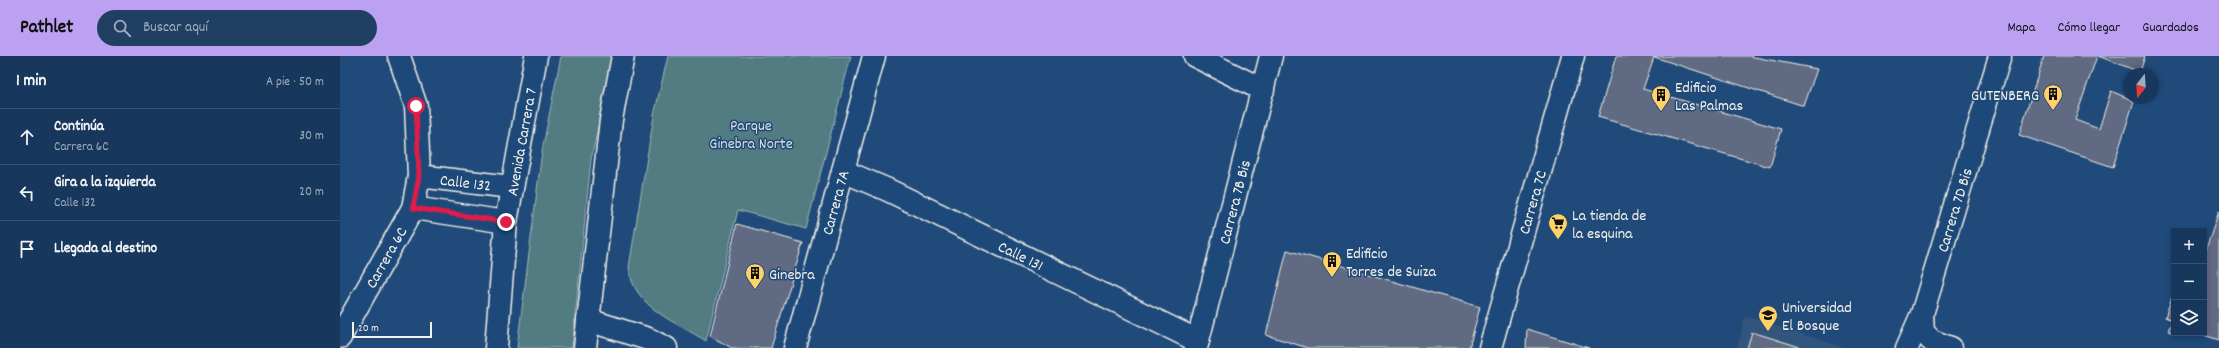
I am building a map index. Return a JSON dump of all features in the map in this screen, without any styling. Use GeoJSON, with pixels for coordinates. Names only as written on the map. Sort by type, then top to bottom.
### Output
{"type":"FeatureCollection","features":[{"type":"Feature","properties":{"kind":"street","name":"Carrera 6C"},"geometry":{"type":"LineString","coordinates":[[340,337],[413,208],[419,176],[416,106],[400,56]]}},
{"type":"Feature","properties":{"kind":"street","name":"Avenida Carrera 7"},"geometry":{"type":"LineString","coordinates":[[496,348],[506,222],[511,187],[536,56]]}},
{"type":"Feature","properties":{"kind":"street"},"geometry":{"type":"LineString","coordinates":[[585,348],[611,120],[623,56]]}},
{"type":"Feature","properties":{"kind":"street","name":"Carrera 7A"},"geometry":{"type":"LineString","coordinates":[[795,348],[874,56]]}},
{"type":"Feature","properties":{"kind":"street"},"geometry":{"type":"LineString","coordinates":[[1195,56],[1262,90]]}},
{"type":"Feature","properties":{"kind":"street","name":"Carrera 7B Bis"},"geometry":{"type":"LineString","coordinates":[[1197,345],[1271,56]]}},
{"type":"Feature","properties":{"kind":"street","name":"Carrera 7C"},"geometry":{"type":"LineString","coordinates":[[1490,348],[1573,56]]}},
{"type":"Feature","properties":{"kind":"street","name":"Carrera 7D Bis"},"geometry":{"type":"LineString","coordinates":[[1951,348],[1932,341],[1923,332],[1922,314],[2000,56]]}},
{"type":"Feature","properties":{"kind":"street","name":"Calle 131"},"geometry":{"type":"LineString","coordinates":[[843,172],[888,190],[1197,345]]}},
{"type":"Feature","properties":{"kind":"street","name":"Calle 132"},"geometry":{"type":"LineString","coordinates":[[419,176],[511,187]]}},
{"type":"Feature","properties":{"kind":"street"},"geometry":{"type":"LineString","coordinates":[[413,208],[506,222]]}},
{"type":"Feature","properties":{"kind":"street"},"geometry":{"type":"LineString","coordinates":[[1907,348],[1922,314]]}},
{"type":"Feature","properties":{"kind":"street"},"geometry":{"type":"LineString","coordinates":[[588,320],[648,339],[666,348]]}},
{"type":"Feature","properties":{"kind":"shaded area","name":"Universidad El Bosque"},"geometry":{"type":"Polygon","coordinates":[[[1745,316],[1845,348],[1737,348],[1745,316]]]}},
{"type":"Feature","properties":{"kind":"green space"},"geometry":{"type":"Polygon","coordinates":[[[561,56],[613,56],[591,160],[572,348],[517,348],[542,151],[561,56]]]}},
{"type":"Feature","properties":{"kind":"green space","name":"Parque Ginebra Norte"},"geometry":{"type":"Polygon","coordinates":[[[668,56],[851,56],[806,229],[738,210],[706,341],[669,320],[647,303],[638,293],[632,281],[629,267],[654,115],[668,56]]]}},
{"type":"Feature","properties":{"kind":"building","name":"Edificio Las Palmas"},"geometry":{"type":"Polygon","coordinates":[[[1616,56],[1749,56],[1817,69],[1804,106],[1654,57],[1643,89],[1781,129],[1770,167],[1598,117],[1616,56]]]}},
{"type":"Feature","properties":{"kind":"building","name":"GUTENBERG"},"geometry":{"type":"Polygon","coordinates":[[[2044,56],[2097,56],[2075,120],[2099,129],[2111,91],[2123,96],[2123,104],[2133,104],[2113,167],[2019,135],[2044,56]]]}},
{"type":"Feature","properties":{"kind":"building"},"geometry":{"type":"Polygon","coordinates":[[[2098,56],[2145,56],[2141,68],[2130,68],[2098,56]]]}},
{"type":"Feature","properties":{"kind":"building"},"geometry":{"type":"Polygon","coordinates":[[[2219,211],[2219,340],[2207,336],[2207,246],[2219,211]]]}},
{"type":"Feature","properties":{"kind":"building","name":"Ginebra"},"geometry":{"type":"Polygon","coordinates":[[[737,224],[803,243],[771,348],[732,348],[710,336],[737,224]]]}},
{"type":"Feature","properties":{"kind":"building","name":"Edificio Torres de Suiza"},"geometry":{"type":"Polygon","coordinates":[[[1287,250],[1480,307],[1469,348],[1308,348],[1266,335],[1287,250]]]}},
{"type":"Feature","properties":{"kind":"building"},"geometry":{"type":"Polygon","coordinates":[[[2171,300],[2171,320],[2165,317],[2171,300]]]}},
{"type":"Feature","properties":{"kind":"building"},"geometry":{"type":"Polygon","coordinates":[[[2171,323],[2171,332],[2168,331],[2171,323]]]}},
{"type":"Feature","properties":{"kind":"building"},"geometry":{"type":"Polygon","coordinates":[[[1527,329],[1589,348],[1526,348],[1527,329]]]}},
{"type":"Feature","properties":{"kind":"building"},"geometry":{"type":"Polygon","coordinates":[[[1752,332],[1803,348],[1747,348],[1752,332]]]}},
{"type":"Feature","properties":{"kind":"place","name":"GUTENBERG"},"geometry":{"type":"Point","coordinates":[2053,111]}},
{"type":"Feature","properties":{"kind":"place","name":"Edificio Las Palmas"},"geometry":{"type":"Point","coordinates":[1661,112]}},
{"type":"Feature","properties":{"kind":"place","name":"La tienda de la esquina"},"geometry":{"type":"Point","coordinates":[1558,240]}},
{"type":"Feature","properties":{"kind":"place","name":"Edificio Torres de Suiza"},"geometry":{"type":"Point","coordinates":[1332,278]}},
{"type":"Feature","properties":{"kind":"place","name":"Ginebra"},"geometry":{"type":"Point","coordinates":[755,290]}},
{"type":"Feature","properties":{"kind":"place","name":"Universidad El Bosque"},"geometry":{"type":"Point","coordinates":[1768,332]}},
{"type":"Feature","properties":{"kind":"route"},"geometry":{"type":"LineString","coordinates":[[416,106],[419,176],[413,208],[506,222]]}}]}
